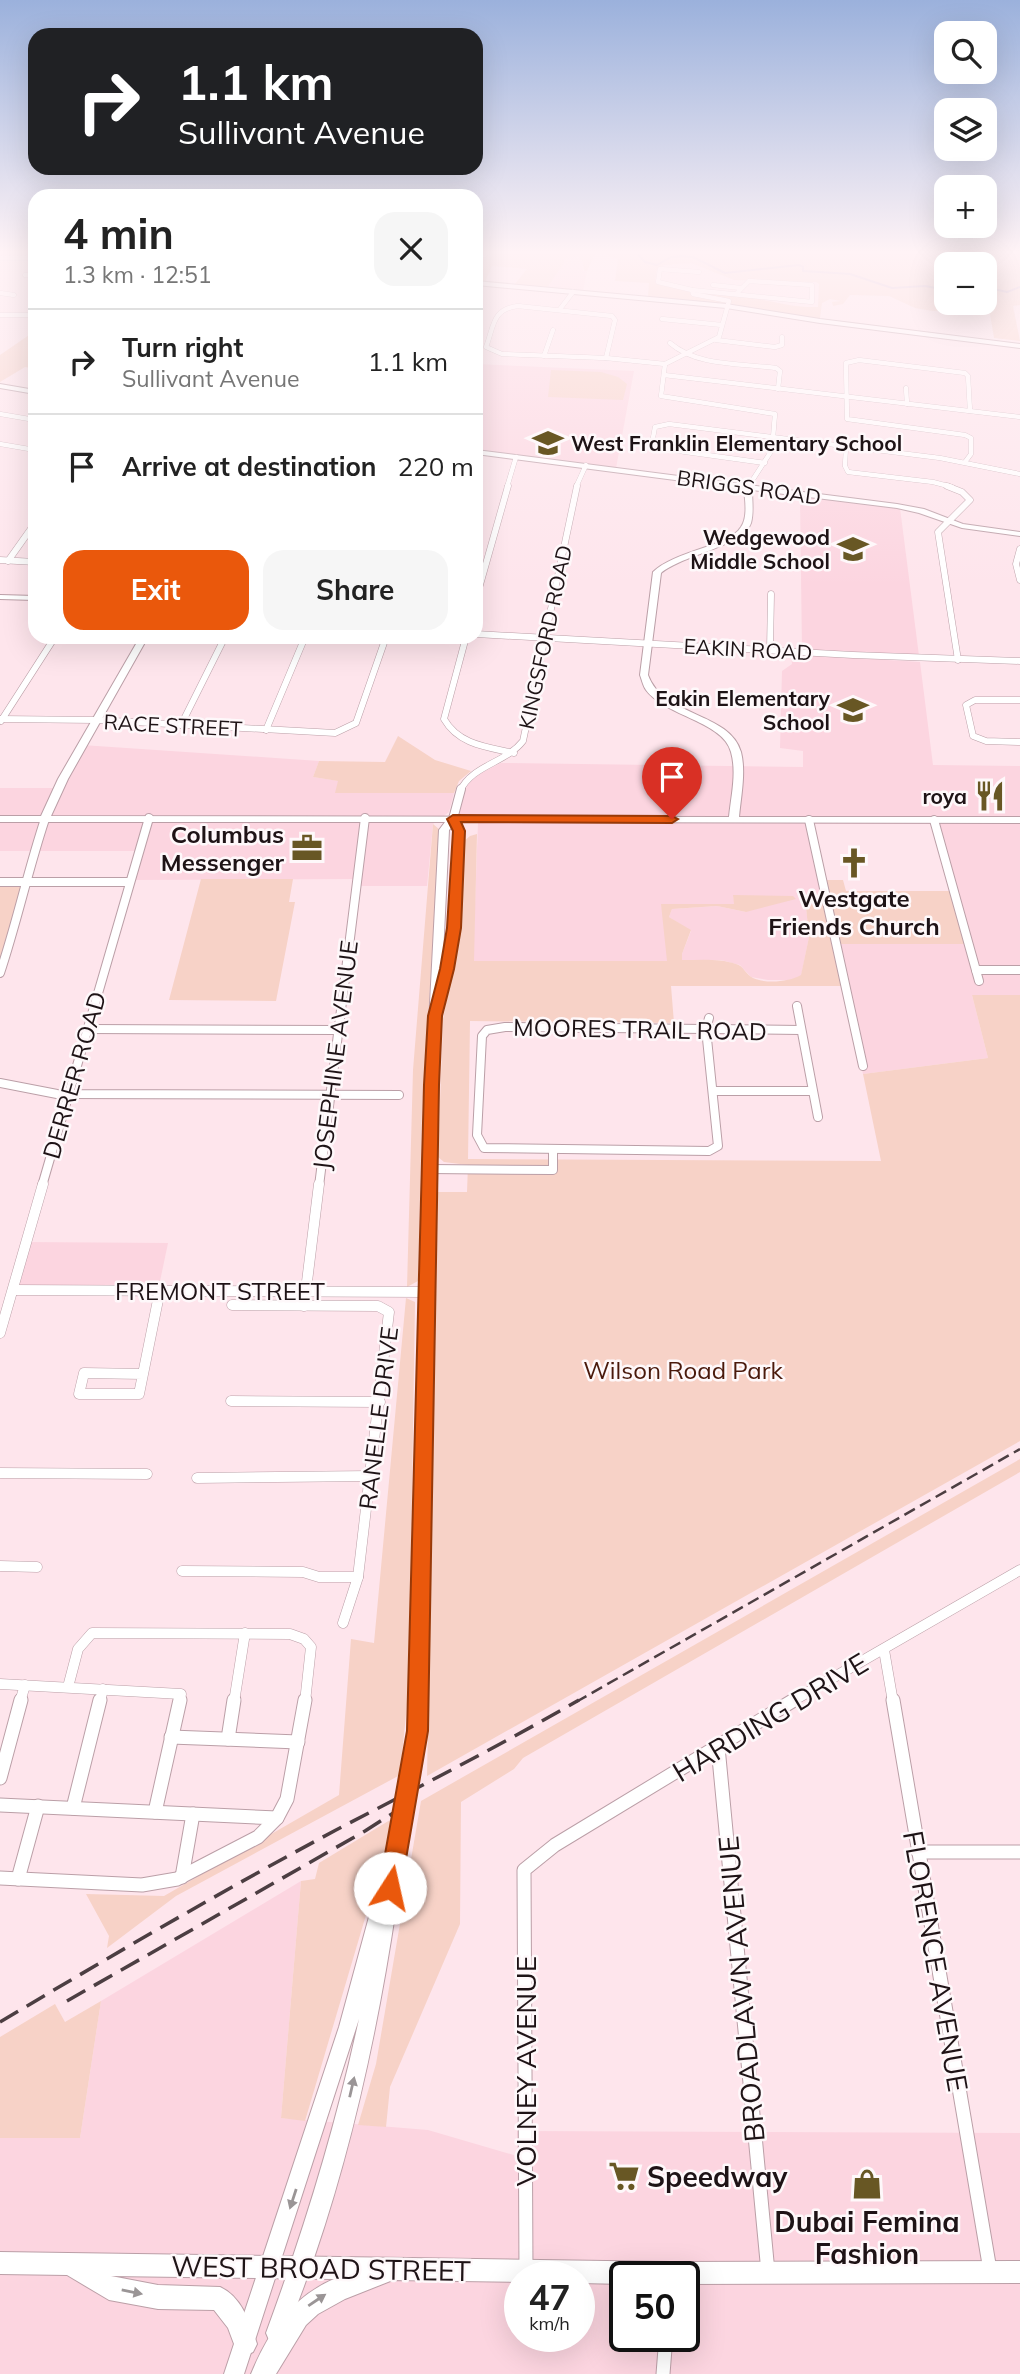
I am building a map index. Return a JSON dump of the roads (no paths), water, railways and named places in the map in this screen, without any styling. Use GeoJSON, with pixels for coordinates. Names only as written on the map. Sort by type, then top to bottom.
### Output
{"type":"FeatureCollection","features":[{"type":"Feature","properties":{"kind":"main road"},"geometry":{"type":"LineString","coordinates":[[0,386],[28,391]]}},
{"type":"Feature","properties":{"kind":"main road","name":"BRIGGS ROAD"},"geometry":{"type":"LineString","coordinates":[[483,453],[904,507],[970,528],[1020,534]]}},
{"type":"Feature","properties":{"kind":"main road"},"geometry":{"type":"LineString","coordinates":[[734,819],[737,755],[734,748],[721,733],[662,700],[649,688],[644,675],[657,572],[673,560],[727,540],[742,531],[746,525],[748,487]]}},
{"type":"Feature","properties":{"kind":"main road"},"geometry":{"type":"LineString","coordinates":[[0,597],[28,598]]}},
{"type":"Feature","properties":{"kind":"main road"},"geometry":{"type":"LineString","coordinates":[[45,819],[63,779],[140,644]]}},
{"type":"Feature","properties":{"kind":"main road"},"geometry":{"type":"LineString","coordinates":[[0,818],[1020,820]]}},
{"type":"Feature","properties":{"kind":"main road"},"geometry":{"type":"LineString","coordinates":[[262,2374],[300,2267],[351,2093],[380,1957],[417,1731],[429,1169],[435,1016],[454,928],[459,831],[453,819]]}},
{"type":"Feature","properties":{"kind":"main road"},"geometry":{"type":"LineString","coordinates":[[234,2374],[348,2027],[395,1857]]}},
{"type":"Feature","properties":{"kind":"main road","name":"WEST BROAD STREET"},"geometry":{"type":"LineString","coordinates":[[0,2263],[504,2271]]}},
{"type":"Feature","properties":{"kind":"main road"},"geometry":{"type":"LineString","coordinates":[[70,2264],[109,2288],[158,2297],[220,2299],[238,2322],[245,2344]]}},
{"type":"Feature","properties":{"kind":"main road"},"geometry":{"type":"LineString","coordinates":[[262,2374],[281,2338],[302,2311],[333,2290],[396,2269]]}},
{"type":"Feature","properties":{"kind":"main road","name":"WEST BROAD STREET"},"geometry":{"type":"LineString","coordinates":[[700,2275],[1020,2272]]}},
{"type":"Feature","properties":{"kind":"street"},"geometry":{"type":"LineString","coordinates":[[665,365],[660,396],[664,398],[773,413],[772,450],[748,487]]}},
{"type":"Feature","properties":{"kind":"street"},"geometry":{"type":"LineString","coordinates":[[755,365],[780,371],[778,389]]}},
{"type":"Feature","properties":{"kind":"street"},"geometry":{"type":"LineString","coordinates":[[846,365],[846,417],[851,421],[969,437],[971,454],[965,462]]}},
{"type":"Feature","properties":{"kind":"street"},"geometry":{"type":"LineString","coordinates":[[886,365],[965,373],[968,376],[970,411]]}},
{"type":"Feature","properties":{"kind":"street"},"geometry":{"type":"LineString","coordinates":[[664,375],[1020,417]]}},
{"type":"Feature","properties":{"kind":"street"},"geometry":{"type":"LineString","coordinates":[[906,388],[907,404]]}},
{"type":"Feature","properties":{"kind":"street"},"geometry":{"type":"LineString","coordinates":[[0,414],[28,419]]}},
{"type":"Feature","properties":{"kind":"street"},"geometry":{"type":"LineString","coordinates":[[765,463],[660,448],[653,445],[654,434],[657,425],[666,423],[965,462],[1020,474]]}},
{"type":"Feature","properties":{"kind":"street"},"geometry":{"type":"LineString","coordinates":[[0,444],[28,449]]}},
{"type":"Feature","properties":{"kind":"street"},"geometry":{"type":"LineString","coordinates":[[846,446],[845,466],[848,472],[937,484],[965,493],[970,500],[938,532],[958,660]]}},
{"type":"Feature","properties":{"kind":"street"},"geometry":{"type":"LineString","coordinates":[[483,574],[516,457]]}},
{"type":"Feature","properties":{"kind":"street","name":"KINGSFORD ROAD"},"geometry":{"type":"LineString","coordinates":[[453,819],[454,806],[463,784],[475,773],[514,753],[525,733],[577,484],[586,465]]}},
{"type":"Feature","properties":{"kind":"street"},"geometry":{"type":"LineString","coordinates":[[8,561],[28,533]]}},
{"type":"Feature","properties":{"kind":"street"},"geometry":{"type":"LineString","coordinates":[[1020,549],[1017,559],[1020,580]]}},
{"type":"Feature","properties":{"kind":"street"},"geometry":{"type":"LineString","coordinates":[[0,560],[28,562]]}},
{"type":"Feature","properties":{"kind":"street"},"geometry":{"type":"LineString","coordinates":[[770,650],[771,594]]}},
{"type":"Feature","properties":{"kind":"street","name":"EAKIN ROAD"},"geometry":{"type":"LineString","coordinates":[[483,634],[1020,661]]}},
{"type":"Feature","properties":{"kind":"street"},"geometry":{"type":"LineString","coordinates":[[1,720],[50,644]]}},
{"type":"Feature","properties":{"kind":"street"},"geometry":{"type":"LineString","coordinates":[[181,725],[222,644]]}},
{"type":"Feature","properties":{"kind":"street"},"geometry":{"type":"LineString","coordinates":[[265,730],[302,644]]}},
{"type":"Feature","properties":{"kind":"street","name":"RACE STREET"},"geometry":{"type":"LineString","coordinates":[[1,720],[96,720],[323,734],[346,730],[356,723],[384,644]]}},
{"type":"Feature","properties":{"kind":"street"},"geometry":{"type":"LineString","coordinates":[[464,644],[443,719],[448,730],[475,744],[514,753]]}},
{"type":"Feature","properties":{"kind":"street"},"geometry":{"type":"LineString","coordinates":[[1020,700],[968,701],[966,708],[970,733],[977,739],[1020,742]]}},
{"type":"Feature","properties":{"kind":"street","name":"DERRER ROAD"},"geometry":{"type":"LineString","coordinates":[[0,1332],[149,818]]}},
{"type":"Feature","properties":{"kind":"street","name":"JOSEPHINE AVENUE"},"geometry":{"type":"LineString","coordinates":[[306,1291],[365,818]]}},
{"type":"Feature","properties":{"kind":"street"},"geometry":{"type":"LineString","coordinates":[[0,973],[45,819]]}},
{"type":"Feature","properties":{"kind":"street"},"geometry":{"type":"LineString","coordinates":[[809,820],[863,1066]]}},
{"type":"Feature","properties":{"kind":"street"},"geometry":{"type":"LineString","coordinates":[[934,820],[979,981]]}},
{"type":"Feature","properties":{"kind":"street"},"geometry":{"type":"LineString","coordinates":[[0,882],[129,882]]}},
{"type":"Feature","properties":{"kind":"street"},"geometry":{"type":"LineString","coordinates":[[976,970],[1020,970]]}},
{"type":"Feature","properties":{"kind":"street"},"geometry":{"type":"LineString","coordinates":[[797,1006],[818,1117]]}},
{"type":"Feature","properties":{"kind":"street"},"geometry":{"type":"LineString","coordinates":[[429,1169],[553,1170],[553,1150],[709,1151],[718,1146],[706,1030],[709,1018]]}},
{"type":"Feature","properties":{"kind":"street","name":"MOORES TRAIL ROAD"},"geometry":{"type":"LineString","coordinates":[[553,1150],[484,1148],[477,1135],[482,1036],[487,1030],[505,1027],[801,1030]]}},
{"type":"Feature","properties":{"kind":"street"},"geometry":{"type":"LineString","coordinates":[[88,1029],[339,1030]]}},
{"type":"Feature","properties":{"kind":"street"},"geometry":{"type":"LineString","coordinates":[[0,1083],[69,1094],[399,1095]]}},
{"type":"Feature","properties":{"kind":"street"},"geometry":{"type":"LineString","coordinates":[[713,1091],[812,1091]]}},
{"type":"Feature","properties":{"kind":"street","name":"FREMONT STREET"},"geometry":{"type":"LineString","coordinates":[[13,1290],[426,1292]]}},
{"type":"Feature","properties":{"kind":"street"},"geometry":{"type":"LineString","coordinates":[[143,1374],[84,1373],[79,1394],[139,1394],[160,1290]]}},
{"type":"Feature","properties":{"kind":"street"},"geometry":{"type":"LineString","coordinates":[[232,1306],[304,1306],[306,1291]]}},
{"type":"Feature","properties":{"kind":"street","name":"RANELLE DRIVE"},"geometry":{"type":"LineString","coordinates":[[304,1306],[378,1306],[390,1312],[358,1577],[343,1623]]}},
{"type":"Feature","properties":{"kind":"street"},"geometry":{"type":"LineString","coordinates":[[231,1401],[380,1402]]}},
{"type":"Feature","properties":{"kind":"street"},"geometry":{"type":"LineString","coordinates":[[0,1473],[147,1474]]}},
{"type":"Feature","properties":{"kind":"street"},"geometry":{"type":"LineString","coordinates":[[197,1478],[371,1476]]}},
{"type":"Feature","properties":{"kind":"street"},"geometry":{"type":"LineString","coordinates":[[0,1566],[37,1567]]}},
{"type":"Feature","properties":{"kind":"street","name":"HARDING DRIVE"},"geometry":{"type":"LineString","coordinates":[[524,1870],[555,1845],[847,1668],[884,1650],[1020,1570]]}},
{"type":"Feature","properties":{"kind":"street"},"geometry":{"type":"LineString","coordinates":[[181,1571],[303,1572],[319,1577],[358,1577]]}},
{"type":"Feature","properties":{"kind":"street"},"geometry":{"type":"LineString","coordinates":[[0,1878],[142,1885],[182,1877],[258,1837],[273,1822],[287,1799],[311,1647],[298,1636],[245,1633],[92,1633],[82,1639],[77,1649],[68,1687]]}},
{"type":"Feature","properties":{"kind":"street"},"geometry":{"type":"LineString","coordinates":[[228,1739],[245,1633]]}},
{"type":"Feature","properties":{"kind":"street","name":"FLORENCE AVENUE"},"geometry":{"type":"LineString","coordinates":[[884,1650],[990,2272]]}},
{"type":"Feature","properties":{"kind":"street"},"geometry":{"type":"LineString","coordinates":[[0,1685],[181,1694],[155,1812]]}},
{"type":"Feature","properties":{"kind":"street"},"geometry":{"type":"LineString","coordinates":[[0,1778],[24,1685]]}},
{"type":"Feature","properties":{"kind":"street"},"geometry":{"type":"LineString","coordinates":[[73,1808],[103,1689]]}},
{"type":"Feature","properties":{"kind":"street"},"geometry":{"type":"LineString","coordinates":[[171,1737],[298,1742]]}},
{"type":"Feature","properties":{"kind":"street","name":"BROADLAWN AVENUE"},"geometry":{"type":"LineString","coordinates":[[718,1747],[768,2274]]}},
{"type":"Feature","properties":{"kind":"street"},"geometry":{"type":"LineString","coordinates":[[0,1805],[193,1814],[273,1822]]}},
{"type":"Feature","properties":{"kind":"street"},"geometry":{"type":"LineString","coordinates":[[18,1879],[38,1806]]}},
{"type":"Feature","properties":{"kind":"street"},"geometry":{"type":"LineString","coordinates":[[182,1877],[193,1814]]}},
{"type":"Feature","properties":{"kind":"street"},"geometry":{"type":"LineString","coordinates":[[918,1852],[1020,1852]]}},
{"type":"Feature","properties":{"kind":"street","name":"VOLNEY AVENUE"},"geometry":{"type":"LineString","coordinates":[[524,1870],[526,2261]]}},
{"type":"Feature","properties":{"kind":"street"},"geometry":{"type":"LineString","coordinates":[[663,2374],[665,2352]]}},
{"type":"Feature","properties":{"kind":"railway"},"geometry":{"type":"LineString","coordinates":[[576,1702],[1020,1449]]}},
{"type":"Feature","properties":{"kind":"railway"},"geometry":{"type":"LineString","coordinates":[[0,2022],[251,1876],[579,1700]]}},
{"type":"Feature","properties":{"kind":"railway"},"geometry":{"type":"LineString","coordinates":[[67,2001],[365,1831],[412,1801]]}},
{"type":"Feature","properties":{"kind":"place","name":"West Franklin Elementary School"},"geometry":{"type":"Point","coordinates":[548,443]}},
{"type":"Feature","properties":{"kind":"place","name":"Wedgewood Middle School"},"geometry":{"type":"Point","coordinates":[853,549]}},
{"type":"Feature","properties":{"kind":"place","name":"Eakin Elementary School"},"geometry":{"type":"Point","coordinates":[853,710]}},
{"type":"Feature","properties":{"kind":"place","name":"roya"},"geometry":{"type":"Point","coordinates":[990,796]}},
{"type":"Feature","properties":{"kind":"place","name":"Columbus Messenger"},"geometry":{"type":"Point","coordinates":[307,848]}},
{"type":"Feature","properties":{"kind":"place","name":"Westgate Friends Church"},"geometry":{"type":"Point","coordinates":[854,863]}},
{"type":"Feature","properties":{"kind":"place","name":"Speedway"},"geometry":{"type":"Point","coordinates":[624,2176]}},
{"type":"Feature","properties":{"kind":"place","name":"Dubai Femina Fashion"},"geometry":{"type":"Point","coordinates":[867,2184]}},
{"type":"Feature","properties":{"kind":"park label","name":"Wilson Road Park"},"geometry":{"type":"Point","coordinates":[683,1370]}}]}
